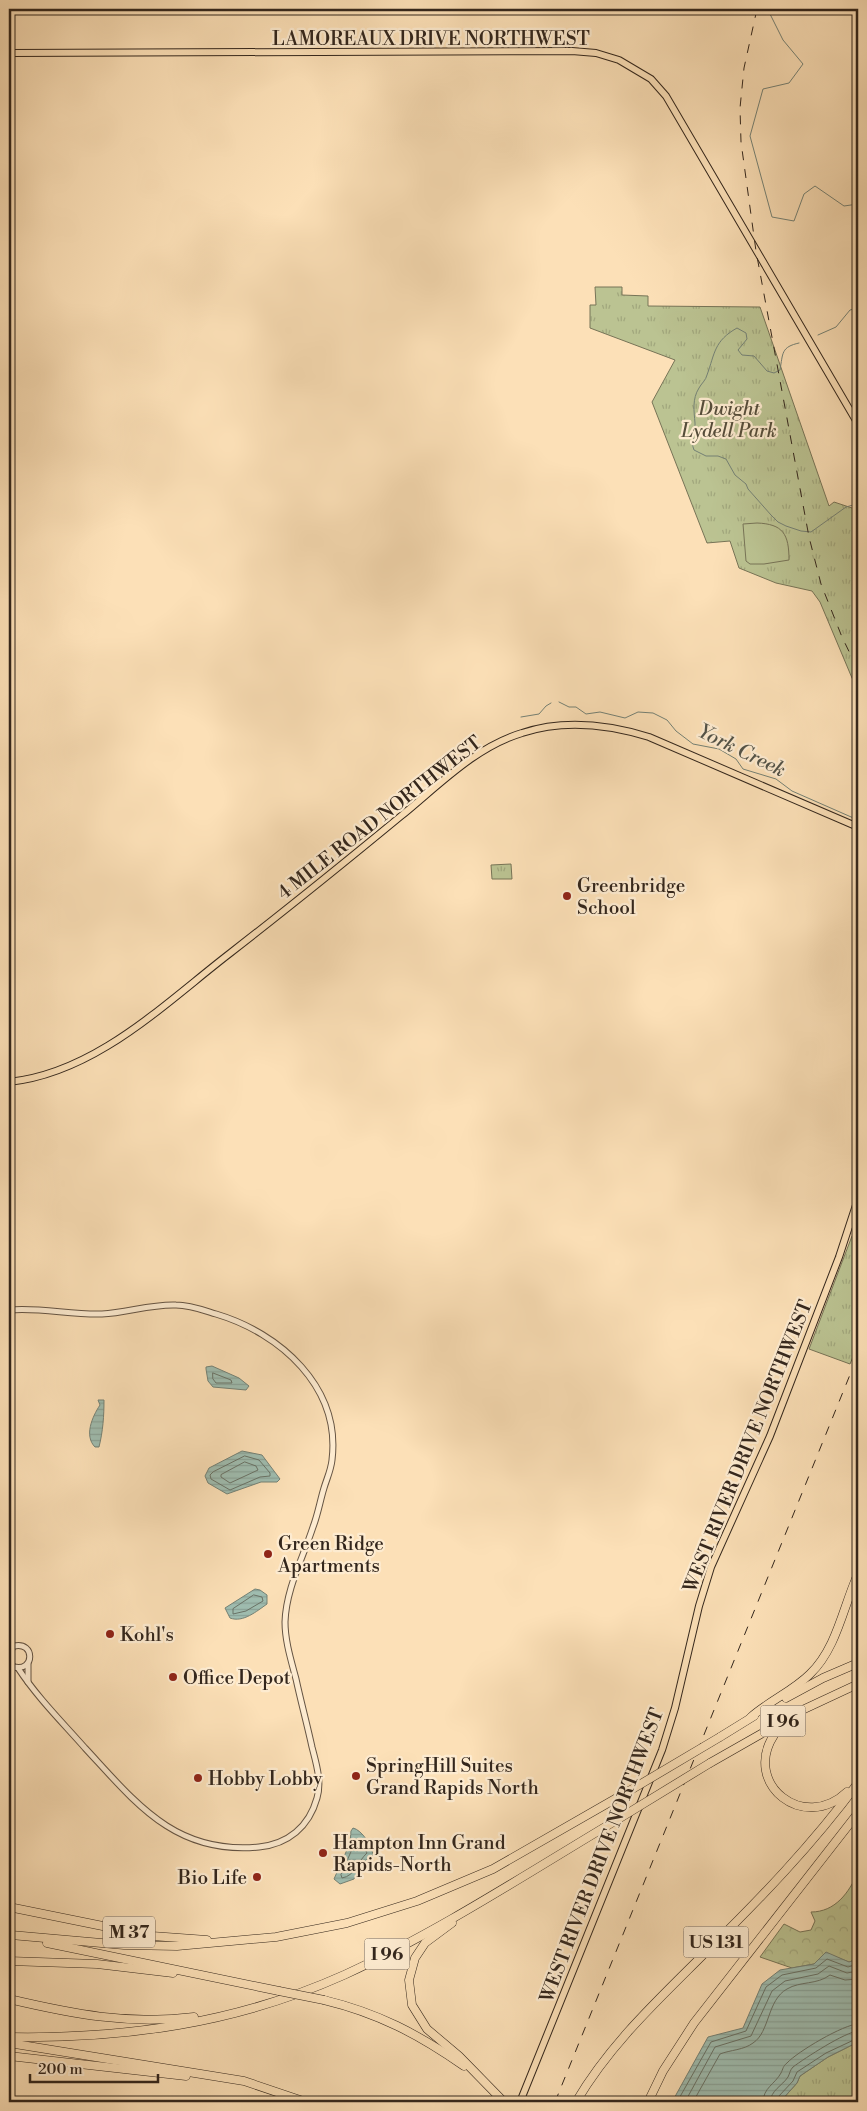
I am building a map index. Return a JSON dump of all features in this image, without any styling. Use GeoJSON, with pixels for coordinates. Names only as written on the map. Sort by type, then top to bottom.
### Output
{"type":"FeatureCollection","features":[{"type":"Feature","properties":{"kind":"highway"},"geometry":{"type":"LineString","coordinates":[[751,1718],[766,1704],[798,1684],[820,1663],[832,1641],[858,1574]]}},
{"type":"Feature","properties":{"kind":"highway","name":"I 96"},"geometry":{"type":"LineString","coordinates":[[10,1934],[146,1946],[204,1945],[299,1933],[347,1923],[394,1909],[442,1892],[524,1853],[751,1718],[823,1678],[858,1663]]}},
{"type":"Feature","properties":{"kind":"highway","name":"I 96"},"geometry":{"type":"LineString","coordinates":[[9,2037],[92,2036],[130,2033],[198,2021],[239,2012],[342,1976],[385,1955],[497,1891],[710,1763],[803,1710],[858,1684]]}},
{"type":"Feature","properties":{"kind":"highway"},"geometry":{"type":"LineString","coordinates":[[803,1710],[775,1733],[769,1744],[765,1763],[767,1774],[776,1792],[790,1803],[799,1806],[810,1808],[822,1807],[837,1800],[858,1783]]}},
{"type":"Feature","properties":{"kind":"highway","name":"US 131"},"geometry":{"type":"LineString","coordinates":[[576,2102],[604,2059],[637,2020],[771,1888],[812,1842],[858,1783]]}},
{"type":"Feature","properties":{"kind":"highway","name":"US 131"},"geometry":{"type":"LineString","coordinates":[[648,2102],[663,2071],[694,2022],[858,1813]]}},
{"type":"Feature","properties":{"kind":"highway"},"geometry":{"type":"LineString","coordinates":[[497,1891],[425,1943],[413,1962],[409,1980],[411,2001],[421,2022],[502,2100]]}},
{"type":"Feature","properties":{"kind":"highway","name":"M 37"},"geometry":{"type":"LineString","coordinates":[[9,1907],[171,1939],[251,1940]]}},
{"type":"Feature","properties":{"kind":"highway"},"geometry":{"type":"LineString","coordinates":[[10,1934],[324,2000],[366,2012],[397,2025],[436,2047],[480,2077]]}},
{"type":"Feature","properties":{"kind":"highway"},"geometry":{"type":"LineString","coordinates":[[9,1962],[78,1962],[200,1975]]}},
{"type":"Feature","properties":{"kind":"highway"},"geometry":{"type":"LineString","coordinates":[[9,1998],[80,2015],[128,2020],[174,2020],[239,2012]]}},
{"type":"Feature","properties":{"kind":"highway"},"geometry":{"type":"LineString","coordinates":[[9,2043],[244,2082],[306,2102]]}},
{"type":"Feature","properties":{"kind":"highway"},"geometry":{"type":"LineString","coordinates":[[9,2056],[244,2082]]}},
{"type":"Feature","properties":{"kind":"main road","name":"LAMOREAUX DRIVE NORTHWEST"},"geometry":{"type":"LineString","coordinates":[[9,53],[572,51],[596,53],[619,60],[651,79],[671,103],[858,424]]}},
{"type":"Feature","properties":{"kind":"main road","name":"4 MILE ROAD NORTHWEST"},"geometry":{"type":"LineString","coordinates":[[9,1082],[50,1074],[68,1067],[131,1030],[310,890],[478,754],[520,733],[558,725],[582,724],[631,731],[858,827]]}},
{"type":"Feature","properties":{"kind":"main road","name":"WEST RIVER DRIVE NORTHWEST"},"geometry":{"type":"LineString","coordinates":[[520,2102],[662,1750],[699,1606],[711,1567],[770,1436],[851,1224],[858,1199]]}},
{"type":"Feature","properties":{"kind":"main road"},"geometry":{"type":"LineString","coordinates":[[851,1224],[858,1227]]}},
{"type":"Feature","properties":{"kind":"street"},"geometry":{"type":"LineString","coordinates":[[9,1310],[35,1308],[69,1313],[104,1314],[153,1305],[179,1305],[198,1308],[235,1319],[258,1330],[279,1345],[305,1370],[316,1385],[329,1413],[333,1447],[329,1475],[287,1605],[286,1637],[318,1774],[318,1793],[309,1820],[298,1832],[286,1840],[269,1846],[243,1847],[212,1844],[192,1838],[163,1825],[150,1816],[127,1794],[33,1691],[18,1668],[10,1663]]}},
{"type":"Feature","properties":{"kind":"street"},"geometry":{"type":"LineString","coordinates":[[10,1650],[22,1646],[28,1650],[31,1657],[28,1664],[28,1683]]}},
{"type":"Feature","properties":{"kind":"street"},"geometry":{"type":"LineString","coordinates":[[18,1668],[28,1664]]}},
{"type":"Feature","properties":{"kind":"green space","name":"Dwight Lydell Park"},"geometry":{"type":"Polygon","coordinates":[[[595,287],[622,287],[622,295],[648,296],[648,306],[760,307],[829,506],[834,502],[858,510],[858,688],[820,602],[812,591],[776,583],[739,568],[730,541],[707,543],[652,402],[675,360],[590,328],[590,305],[596,305],[595,287]]]}},
{"type":"Feature","properties":{"kind":"green space"},"geometry":{"type":"Polygon","coordinates":[[[757,523],[779,528],[783,532],[788,543],[789,560],[764,564],[750,564],[746,561],[743,524],[757,523]]]}},
{"type":"Feature","properties":{"kind":"green space"},"geometry":{"type":"Polygon","coordinates":[[[511,864],[512,879],[492,879],[491,865],[511,864]]]}},
{"type":"Feature","properties":{"kind":"green space"},"geometry":{"type":"Polygon","coordinates":[[[858,1233],[858,1345],[850,1364],[809,1349],[852,1236],[858,1233]]]}},
{"type":"Feature","properties":{"kind":"green space"},"geometry":{"type":"Polygon","coordinates":[[[858,1872],[858,1959],[849,1962],[826,1953],[814,1964],[792,1968],[760,1957],[784,1924],[800,1932],[811,1930],[815,1921],[811,1912],[827,1909],[840,1900],[846,1894],[858,1872]]]}},
{"type":"Feature","properties":{"kind":"green space"},"geometry":{"type":"Polygon","coordinates":[[[858,2042],[858,2102],[780,2102],[797,2083],[800,2076],[828,2057],[858,2042]]]}},
{"type":"Feature","properties":{"kind":"water"},"geometry":{"type":"Polygon","coordinates":[[[212,1366],[239,1378],[249,1386],[246,1390],[213,1387],[208,1381],[206,1369],[206,1367],[212,1366]]]}},
{"type":"Feature","properties":{"kind":"water"},"geometry":{"type":"Polygon","coordinates":[[[98,1400],[104,1400],[103,1418],[99,1447],[95,1447],[90,1437],[90,1426],[100,1405],[98,1400]]]}},
{"type":"Feature","properties":{"kind":"water"},"geometry":{"type":"Polygon","coordinates":[[[242,1451],[262,1455],[280,1479],[277,1482],[261,1482],[227,1494],[208,1483],[205,1476],[209,1468],[242,1451]]]}},
{"type":"Feature","properties":{"kind":"water"},"geometry":{"type":"Polygon","coordinates":[[[255,1589],[267,1595],[267,1604],[245,1618],[230,1618],[225,1608],[255,1589]]]}},
{"type":"Feature","properties":{"kind":"water"},"geometry":{"type":"Polygon","coordinates":[[[353,1828],[366,1839],[373,1855],[364,1862],[354,1879],[340,1884],[334,1879],[350,1843],[353,1828]]]}},
{"type":"Feature","properties":{"kind":"water"},"geometry":{"type":"Polygon","coordinates":[[[826,1952],[849,1962],[858,1959],[858,2042],[828,2057],[800,2076],[797,2083],[780,2102],[672,2102],[708,2037],[743,2028],[762,1984],[780,1970],[814,1964],[826,1952]]]}},
{"type":"Feature","properties":{"kind":"waterway"},"geometry":{"type":"LineString","coordinates":[[770,9],[769,12],[783,40],[803,64],[789,83],[763,89],[750,136],[772,217],[794,221],[804,194],[815,186],[844,206],[858,204]]}},
{"type":"Feature","properties":{"kind":"waterway"},"geometry":{"type":"LineString","coordinates":[[818,335],[836,327],[850,310],[858,308]]}},
{"type":"Feature","properties":{"kind":"waterway"},"geometry":{"type":"LineString","coordinates":[[799,343],[786,349],[780,370],[774,373],[767,371],[754,356],[742,355],[738,350],[747,339],[746,333],[737,328],[724,338],[716,348],[706,377],[695,396],[694,450],[706,456],[718,456],[726,459],[735,475],[746,484],[748,489],[771,515],[778,522],[786,526],[811,532],[846,507],[853,505],[858,507]]}},
{"type":"Feature","properties":{"kind":"waterway","name":"York Creek"},"geometry":{"type":"LineString","coordinates":[[559,702],[569,707],[576,707],[586,714],[600,712],[625,718],[638,712],[653,713],[667,720],[676,731],[693,744],[719,749],[736,759],[743,769],[776,779],[792,791],[858,820]]}},
{"type":"Feature","properties":{"kind":"waterway","name":"York Creek"},"geometry":{"type":"LineString","coordinates":[[521,717],[539,714],[551,703]]}},
{"type":"Feature","properties":{"kind":"railway"},"geometry":{"type":"LineString","coordinates":[[757,9],[744,68],[740,108],[741,142],[756,251],[809,537],[821,584],[842,637],[858,670]]}},
{"type":"Feature","properties":{"kind":"railway"},"geometry":{"type":"LineString","coordinates":[[555,2102],[858,1355]]}},
{"type":"Feature","properties":{"kind":"place","name":"Greenbridge School"},"geometry":{"type":"Point","coordinates":[567,896]}},
{"type":"Feature","properties":{"kind":"place","name":"Green Ridge Apartments"},"geometry":{"type":"Point","coordinates":[268,1554]}},
{"type":"Feature","properties":{"kind":"place","name":"Kohl's"},"geometry":{"type":"Point","coordinates":[110,1634]}},
{"type":"Feature","properties":{"kind":"place","name":"Office Depot"},"geometry":{"type":"Point","coordinates":[173,1677]}},
{"type":"Feature","properties":{"kind":"place","name":"SpringHill Suites Grand Rapids North"},"geometry":{"type":"Point","coordinates":[356,1776]}},
{"type":"Feature","properties":{"kind":"place","name":"Hobby Lobby"},"geometry":{"type":"Point","coordinates":[198,1778]}},
{"type":"Feature","properties":{"kind":"place","name":"Hampton Inn Grand Rapids-North"},"geometry":{"type":"Point","coordinates":[323,1853]}},
{"type":"Feature","properties":{"kind":"place","name":"Bio Life"},"geometry":{"type":"Point","coordinates":[257,1877]}}]}
